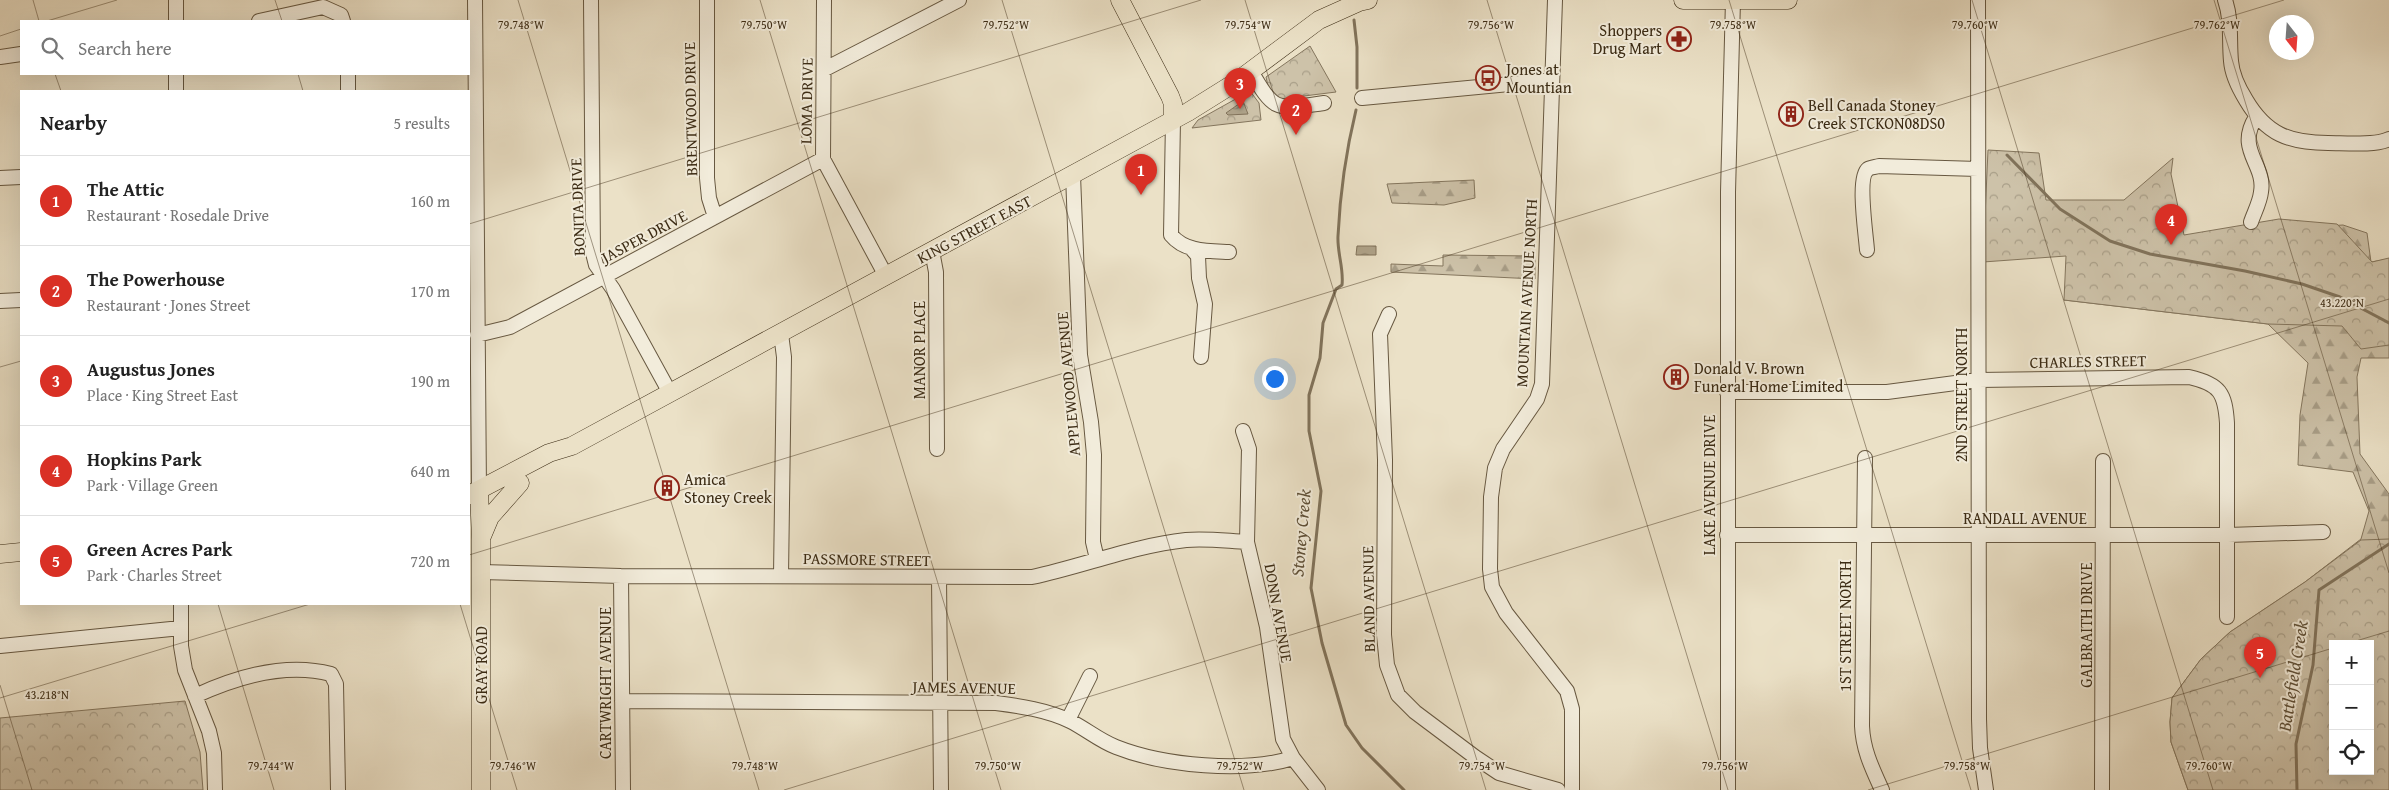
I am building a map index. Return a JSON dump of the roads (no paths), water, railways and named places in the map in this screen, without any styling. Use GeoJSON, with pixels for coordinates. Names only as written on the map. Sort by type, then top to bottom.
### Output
{"type":"FeatureCollection","features":[{"type":"Feature","properties":{"kind":"main road"},"geometry":{"type":"LineString","coordinates":[[1120,0],[1170,96],[1173,104],[1173,120]]}},
{"type":"Feature","properties":{"kind":"main road","name":"KING STREET EAST"},"geometry":{"type":"LineString","coordinates":[[474,500],[549,453],[572,446],[1173,120],[1236,82],[1319,20],[1359,2],[1368,0]]}},
{"type":"Feature","properties":{"kind":"main road"},"geometry":{"type":"LineString","coordinates":[[1683,0],[1788,0]]}},
{"type":"Feature","properties":{"kind":"main road","name":"KING STREET EAST"},"geometry":{"type":"LineString","coordinates":[[474,500],[520,482],[554,463],[572,446]]}},
{"type":"Feature","properties":{"kind":"main road"},"geometry":{"type":"LineString","coordinates":[[475,533],[520,482]]}},
{"type":"Feature","properties":{"kind":"main road","name":"GRAY ROAD"},"geometry":{"type":"LineString","coordinates":[[474,500],[475,533],[481,572],[481,790]]}},
{"type":"Feature","properties":{"kind":"main road"},"geometry":{"type":"LineString","coordinates":[[0,554],[20,552]]}},
{"type":"Feature","properties":{"kind":"street"},"geometry":{"type":"LineString","coordinates":[[176,0],[176,20]]}},
{"type":"Feature","properties":{"kind":"street","name":"GRAY ROAD"},"geometry":{"type":"LineString","coordinates":[[474,500],[477,336],[475,0]]}},
{"type":"Feature","properties":{"kind":"street","name":"BONITA DRIVE"},"geometry":{"type":"LineString","coordinates":[[591,0],[592,235],[596,266],[605,277],[670,393]]}},
{"type":"Feature","properties":{"kind":"street","name":"BRENTWOOD DRIVE"},"geometry":{"type":"LineString","coordinates":[[707,0],[708,178],[709,198],[716,217]]}},
{"type":"Feature","properties":{"kind":"street","name":"LOMA DRIVE"},"geometry":{"type":"LineString","coordinates":[[824,0],[823,159],[886,276]]}},
{"type":"Feature","properties":{"kind":"street","name":"MOUNTAIN AVENUE NORTH"},"geometry":{"type":"LineString","coordinates":[[1555,0],[1542,384],[1538,399],[1503,449],[1495,468],[1491,497],[1490,569],[1492,587],[1506,613],[1567,692],[1572,710],[1572,790]]}},
{"type":"Feature","properties":{"kind":"street","name":"LAKE AVENUE DRIVE"},"geometry":{"type":"LineString","coordinates":[[1728,790],[1728,192],[1733,0]]}},
{"type":"Feature","properties":{"kind":"street","name":"2ND STREET NORTH"},"geometry":{"type":"LineString","coordinates":[[1978,0],[1980,748],[1986,790]]}},
{"type":"Feature","properties":{"kind":"street"},"geometry":{"type":"LineString","coordinates":[[2225,0],[2229,12],[2232,72],[2256,117],[2268,129],[2303,143],[2370,142],[2389,139]]}},
{"type":"Feature","properties":{"kind":"street"},"geometry":{"type":"LineString","coordinates":[[825,69],[952,2]]}},
{"type":"Feature","properties":{"kind":"street"},"geometry":{"type":"LineString","coordinates":[[264,20],[323,8],[341,15],[343,20]]}},
{"type":"Feature","properties":{"kind":"street"},"geometry":{"type":"LineString","coordinates":[[0,57],[20,54]]}},
{"type":"Feature","properties":{"kind":"street"},"geometry":{"type":"LineString","coordinates":[[1251,71],[1266,98],[1276,105],[1284,108],[1324,103]]}},
{"type":"Feature","properties":{"kind":"street"},"geometry":{"type":"LineString","coordinates":[[176,75],[176,90]]}},
{"type":"Feature","properties":{"kind":"street"},"geometry":{"type":"LineString","coordinates":[[348,75],[348,90]]}},
{"type":"Feature","properties":{"kind":"street"},"geometry":{"type":"LineString","coordinates":[[1362,98],[1552,80]]}},
{"type":"Feature","properties":{"kind":"street"},"geometry":{"type":"LineString","coordinates":[[2251,222],[2262,192],[2261,182],[2248,145],[2249,128],[2256,117]]}},
{"type":"Feature","properties":{"kind":"street"},"geometry":{"type":"LineString","coordinates":[[1173,120],[1171,235],[1176,241],[1192,249],[1229,252]]}},
{"type":"Feature","properties":{"kind":"street","name":"JASPER DRIVE"},"geometry":{"type":"LineString","coordinates":[[477,336],[510,327],[823,159]]}},
{"type":"Feature","properties":{"kind":"street"},"geometry":{"type":"LineString","coordinates":[[1867,250],[1862,186],[1864,174],[1868,168],[1879,166],[1978,169]]}},
{"type":"Feature","properties":{"kind":"street","name":"APPLEWOOD AVENUE"},"geometry":{"type":"LineString","coordinates":[[1073,175],[1080,355],[1091,422],[1094,455],[1093,542],[1096,558]]}},
{"type":"Feature","properties":{"kind":"street"},"geometry":{"type":"LineString","coordinates":[[0,178],[20,177]]}},
{"type":"Feature","properties":{"kind":"street"},"geometry":{"type":"LineString","coordinates":[[1192,249],[1198,256],[1199,278],[1205,304],[1201,357]]}},
{"type":"Feature","properties":{"kind":"street","name":"MANOR PLACE"},"geometry":{"type":"LineString","coordinates":[[932,251],[936,272],[937,449]]}},
{"type":"Feature","properties":{"kind":"street"},"geometry":{"type":"LineString","coordinates":[[0,301],[20,300]]}},
{"type":"Feature","properties":{"kind":"street","name":"BLAND AVENUE"},"geometry":{"type":"LineString","coordinates":[[1389,314],[1380,334],[1385,460],[1384,635],[1387,665],[1398,694],[1415,712],[1475,757],[1499,773],[1558,790]]}},
{"type":"Feature","properties":{"kind":"street"},"geometry":{"type":"LineString","coordinates":[[781,334],[784,357],[781,576]]}},
{"type":"Feature","properties":{"kind":"street","name":"CHARLES STREET"},"geometry":{"type":"LineString","coordinates":[[1727,392],[1887,392],[1978,380],[2189,377],[2213,384],[2221,392],[2226,404],[2227,617]]}},
{"type":"Feature","properties":{"kind":"street","name":"DONN AVENUE"},"geometry":{"type":"LineString","coordinates":[[1243,431],[1249,449],[1247,542],[1267,627],[1282,739],[1293,758],[1318,790]]}},
{"type":"Feature","properties":{"kind":"street","name":"1ST STREET NORTH"},"geometry":{"type":"LineString","coordinates":[[1865,458],[1862,741],[1868,762],[1882,790]]}},
{"type":"Feature","properties":{"kind":"street","name":"GALBRAITH DRIVE"},"geometry":{"type":"LineString","coordinates":[[2102,790],[2103,461]]}},
{"type":"Feature","properties":{"kind":"street","name":"RANDALL AVENUE"},"geometry":{"type":"LineString","coordinates":[[1727,535],[2228,535],[2323,532]]}},
{"type":"Feature","properties":{"kind":"street","name":"PASSMORE STREET"},"geometry":{"type":"LineString","coordinates":[[481,572],[621,576],[1032,577],[1096,558],[1147,546],[1188,540],[1247,542]]}},
{"type":"Feature","properties":{"kind":"street","name":"CARTWRIGHT AVENUE"},"geometry":{"type":"LineString","coordinates":[[621,576],[623,790]]}},
{"type":"Feature","properties":{"kind":"street"},"geometry":{"type":"LineString","coordinates":[[939,577],[941,790]]}},
{"type":"Feature","properties":{"kind":"street"},"geometry":{"type":"LineString","coordinates":[[181,605],[181,646],[185,670],[214,752],[215,790]]}},
{"type":"Feature","properties":{"kind":"street"},"geometry":{"type":"LineString","coordinates":[[0,646],[181,628]]}},
{"type":"Feature","properties":{"kind":"street"},"geometry":{"type":"LineString","coordinates":[[195,696],[242,677],[302,671],[320,671],[331,674],[336,684],[338,790]]}},
{"type":"Feature","properties":{"kind":"street"},"geometry":{"type":"LineString","coordinates":[[1068,720],[1090,676]]}},
{"type":"Feature","properties":{"kind":"street","name":"JAMES AVENUE"},"geometry":{"type":"LineString","coordinates":[[622,701],[996,703],[1024,706],[1068,720],[1114,747],[1148,758],[1189,764],[1234,765],[1272,764],[1293,758]]}},
{"type":"Feature","properties":{"kind":"water"},"geometry":{"type":"Polygon","coordinates":[[[1243,101],[1248,114],[1228,115],[1226,113],[1243,101]]]}},
{"type":"Feature","properties":{"kind":"water"},"geometry":{"type":"Polygon","coordinates":[[[1357,246],[1376,246],[1376,255],[1356,255],[1357,246]]]}},
{"type":"Feature","properties":{"kind":"waterway","name":"Stoney Creek"},"geometry":{"type":"LineString","coordinates":[[1354,20],[1357,47],[1357,88]]}},
{"type":"Feature","properties":{"kind":"waterway","name":"Stoney Creek"},"geometry":{"type":"LineString","coordinates":[[1356,110],[1346,157],[1339,220],[1338,242],[1342,285],[1336,289],[1323,323],[1320,358],[1309,395],[1309,431],[1321,491],[1311,588],[1322,643],[1346,725],[1362,748],[1404,790]]}},
{"type":"Feature","properties":{"kind":"waterway"},"geometry":{"type":"LineString","coordinates":[[2007,155],[2060,209],[2110,241],[2150,254],[2245,271],[2302,284],[2340,297],[2389,323]]}},
{"type":"Feature","properties":{"kind":"waterway","name":"Battlefield Creek"},"geometry":{"type":"LineString","coordinates":[[2297,790],[2296,744],[2313,665],[2319,590],[2389,544]]}},
{"type":"Feature","properties":{"kind":"place","name":"Shoppers Drug Mart"},"geometry":{"type":"Point","coordinates":[1679,39]}},
{"type":"Feature","properties":{"kind":"place","name":"Jones at Mountian"},"geometry":{"type":"Point","coordinates":[1488,78]}},
{"type":"Feature","properties":{"kind":"place","name":"Augustus Jones"},"geometry":{"type":"Point","coordinates":[1240,109]}},
{"type":"Feature","properties":{"kind":"place","name":"Bell Canada Stoney Creek STCKON08DS0"},"geometry":{"type":"Point","coordinates":[1791,114]}},
{"type":"Feature","properties":{"kind":"place","name":"The Powerhouse"},"geometry":{"type":"Point","coordinates":[1296,135]}},
{"type":"Feature","properties":{"kind":"place","name":"The Attic"},"geometry":{"type":"Point","coordinates":[1141,195]}},
{"type":"Feature","properties":{"kind":"place","name":"Hopkins Park"},"geometry":{"type":"Point","coordinates":[2171,245]}},
{"type":"Feature","properties":{"kind":"place","name":"Donald V. Brown Funeral Home Limited"},"geometry":{"type":"Point","coordinates":[1676,377]}},
{"type":"Feature","properties":{"kind":"place","name":"Amica Stoney Creek"},"geometry":{"type":"Point","coordinates":[667,488]}},
{"type":"Feature","properties":{"kind":"place","name":"Green Acres Park"},"geometry":{"type":"Point","coordinates":[2260,678]}}]}
